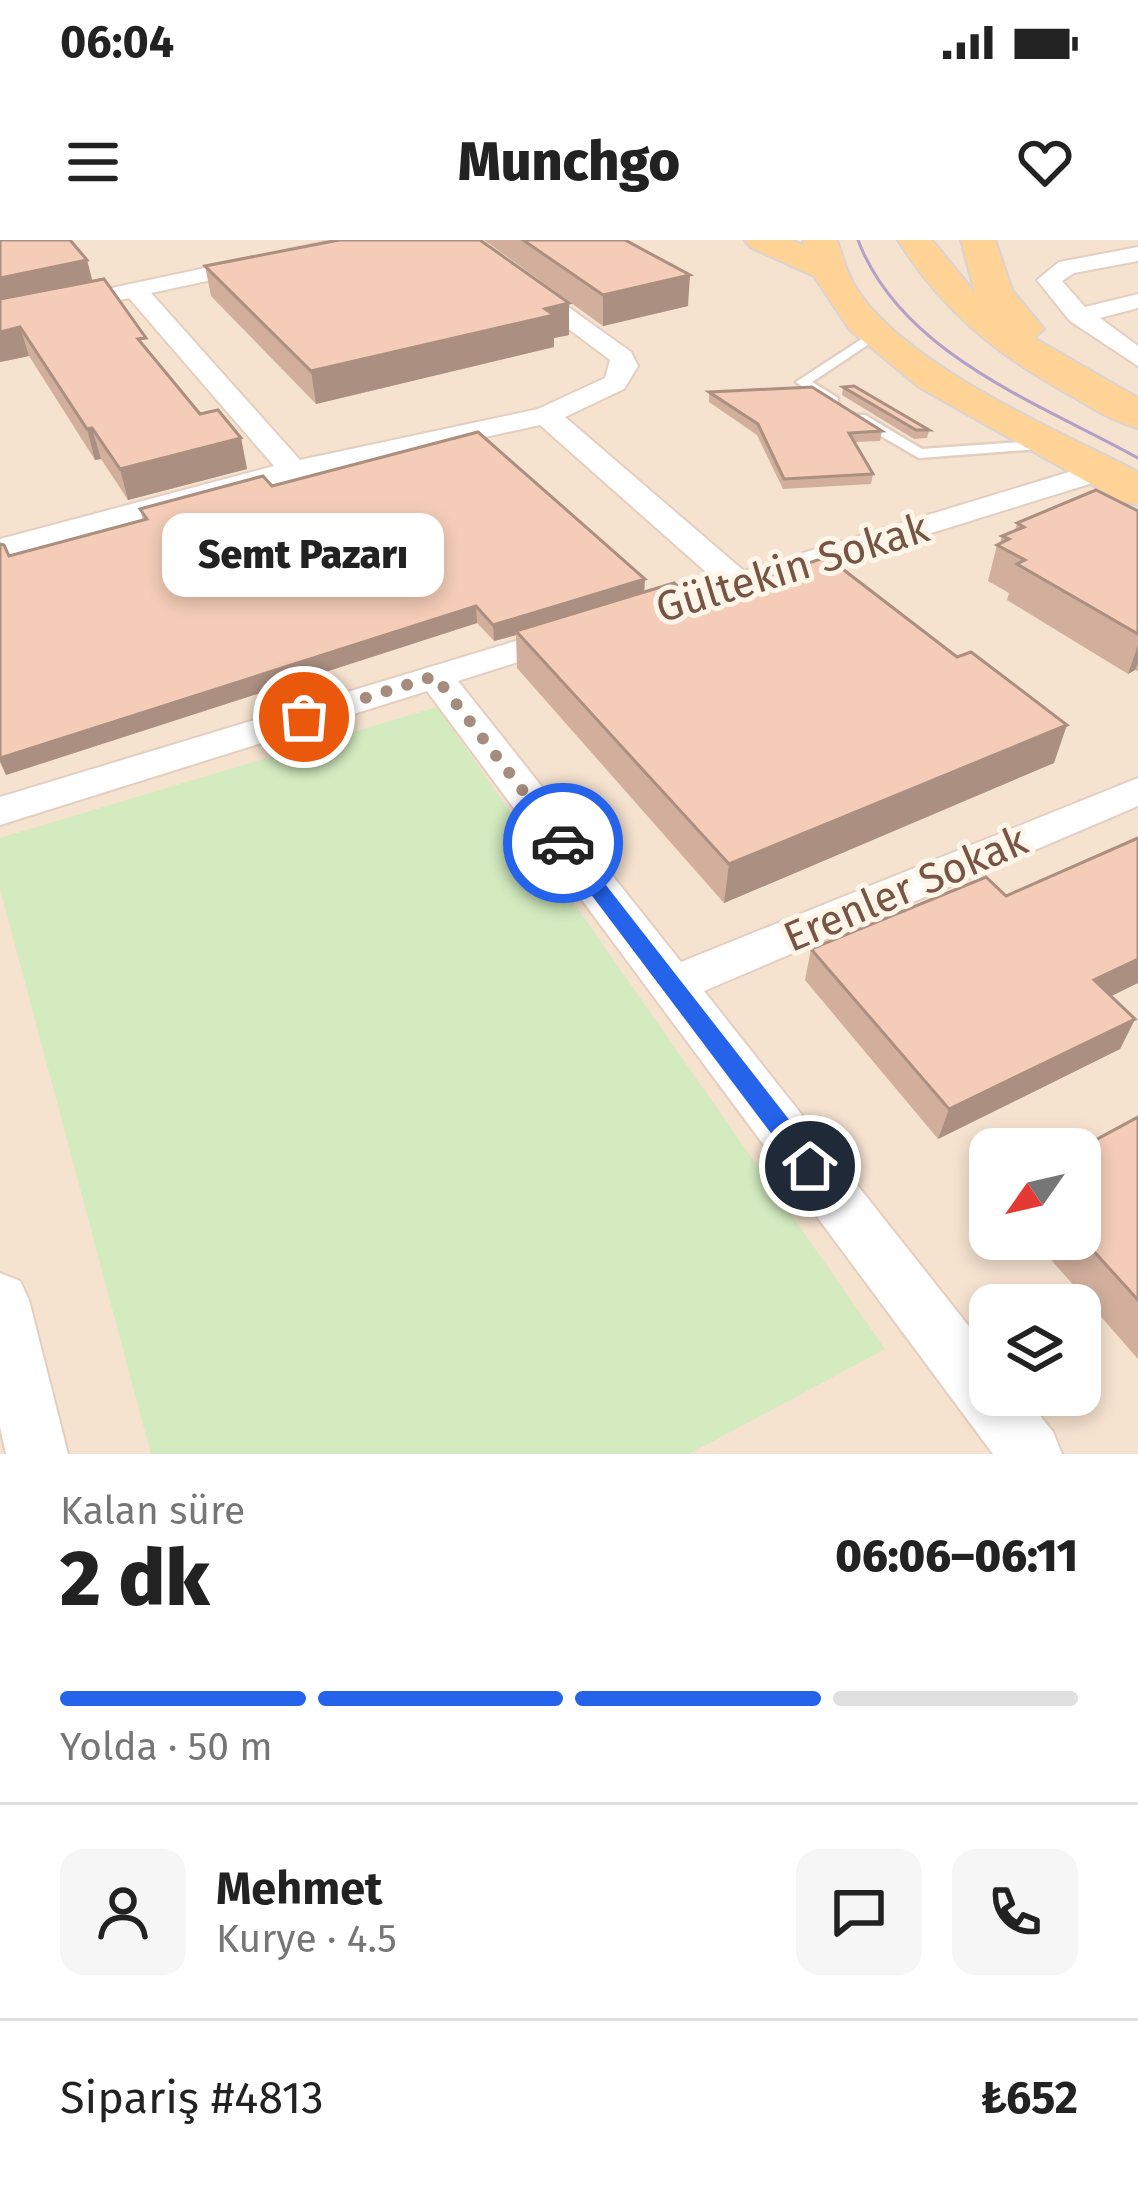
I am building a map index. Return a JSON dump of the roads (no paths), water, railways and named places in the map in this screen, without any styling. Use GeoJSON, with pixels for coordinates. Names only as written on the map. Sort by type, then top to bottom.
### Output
{"type":"FeatureCollection","features":[{"type":"Feature","properties":{"kind":"main road"},"geometry":{"type":"LineString","coordinates":[[762,240],[826,255],[838,291],[877,333],[940,381],[1120,481]]}},
{"type":"Feature","properties":{"kind":"main road"},"geometry":{"type":"LineString","coordinates":[[915,240],[934,275],[963,302],[1067,377],[1138,415]]}},
{"type":"Feature","properties":{"kind":"main road"},"geometry":{"type":"LineString","coordinates":[[978,240],[994,293],[1067,377]]}},
{"type":"Feature","properties":{"kind":"street"},"geometry":{"type":"LineString","coordinates":[[0,549],[293,470],[546,415],[602,391],[623,374],[622,357],[610,346],[461,240]]}},
{"type":"Feature","properties":{"kind":"street"},"geometry":{"type":"LineString","coordinates":[[0,320],[378,242]]}},
{"type":"Feature","properties":{"kind":"street"},"geometry":{"type":"LineString","coordinates":[[1138,254],[1052,274],[1054,291],[1079,316],[1138,358]]}},
{"type":"Feature","properties":{"kind":"street"},"geometry":{"type":"LineString","coordinates":[[136,291],[293,470]]}},
{"type":"Feature","properties":{"kind":"street"},"geometry":{"type":"LineString","coordinates":[[1079,316],[1138,301]]}},
{"type":"Feature","properties":{"kind":"street"},"geometry":{"type":"LineString","coordinates":[[546,415],[738,583]]}},
{"type":"Feature","properties":{"kind":"street","name":"Gültekin Sokak"},"geometry":{"type":"LineString","coordinates":[[0,811],[738,583],[1120,481]]}},
{"type":"Feature","properties":{"kind":"street"},"geometry":{"type":"LineString","coordinates":[[435,676],[1030,1454]]}},
{"type":"Feature","properties":{"kind":"street","name":"Erenler Sokak"},"geometry":{"type":"LineString","coordinates":[[672,986],[1138,791]]}},
{"type":"Feature","properties":{"kind":"street"},"geometry":{"type":"LineString","coordinates":[[0,1300],[37,1454]]}},
{"type":"Feature","properties":{"kind":"lane"},"geometry":{"type":"LineString","coordinates":[[877,333],[803,382],[919,454],[1052,444]]}},
{"type":"Feature","properties":{"kind":"tram line"},"geometry":{"type":"LineString","coordinates":[[858,240],[878,280],[939,345],[1017,395],[1138,458]]}},
{"type":"Feature","properties":{"kind":"place","name":"Semt Pazarı"},"geometry":{"type":"Point","coordinates":[304,717]}}]}
